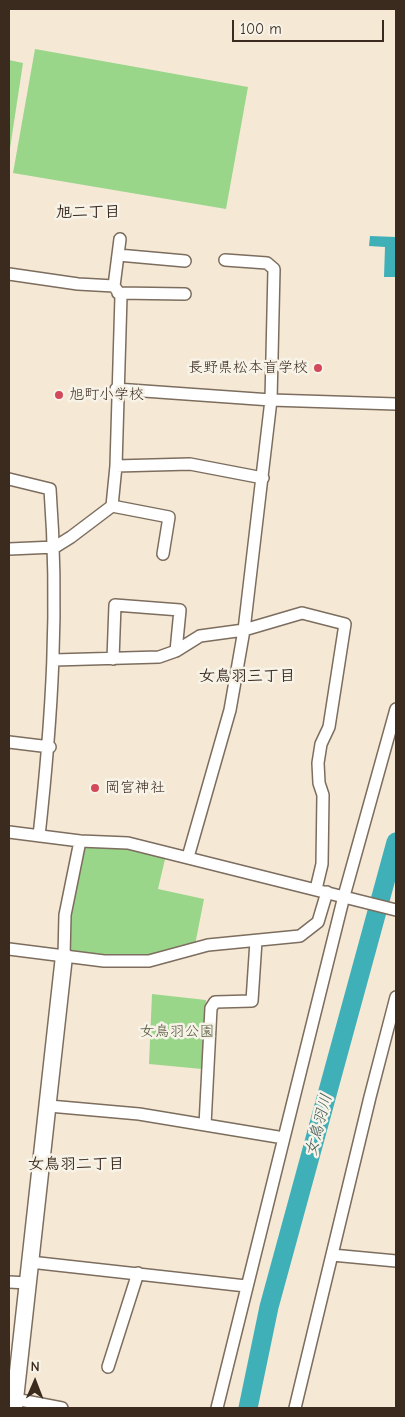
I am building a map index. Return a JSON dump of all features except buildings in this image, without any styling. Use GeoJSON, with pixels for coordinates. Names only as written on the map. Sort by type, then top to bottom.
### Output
{"type":"FeatureCollection","features":[{"type":"Feature","properties":{"kind":"street"},"geometry":{"type":"LineString","coordinates":[[9,549],[55,546],[71,537],[112,506],[116,466],[116,389],[121,296],[116,289],[120,239]]}},
{"type":"Feature","properties":{"kind":"street"},"geometry":{"type":"LineString","coordinates":[[118,254],[185,261]]}},
{"type":"Feature","properties":{"kind":"street"},"geometry":{"type":"LineString","coordinates":[[188,857],[230,710],[244,630],[271,400],[274,269],[267,263],[224,260]]}},
{"type":"Feature","properties":{"kind":"street"},"geometry":{"type":"LineString","coordinates":[[9,274],[116,289],[185,294]]}},
{"type":"Feature","properties":{"kind":"street"},"geometry":{"type":"LineString","coordinates":[[116,389],[271,400],[396,404]]}},
{"type":"Feature","properties":{"kind":"street"},"geometry":{"type":"LineString","coordinates":[[116,466],[190,464],[262,478]]}},
{"type":"Feature","properties":{"kind":"street"},"geometry":{"type":"LineString","coordinates":[[9,479],[50,489],[55,546],[54,660],[50,747],[39,836]]}},
{"type":"Feature","properties":{"kind":"street"},"geometry":{"type":"LineString","coordinates":[[112,506],[169,517],[163,554]]}},
{"type":"Feature","properties":{"kind":"street"},"geometry":{"type":"LineString","coordinates":[[113,659],[115,605],[180,610],[176,651]]}},
{"type":"Feature","properties":{"kind":"street"},"geometry":{"type":"LineString","coordinates":[[9,949],[104,961],[149,961],[208,945],[300,936],[318,922],[321,891],[323,795],[319,783],[318,763],[321,744],[329,727],[345,624],[302,613],[244,630],[200,636],[176,651],[159,657],[54,660]]}},
{"type":"Feature","properties":{"kind":"street"},"geometry":{"type":"LineString","coordinates":[[217,1408],[246,1286],[396,708]]}},
{"type":"Feature","properties":{"kind":"street"},"geometry":{"type":"LineString","coordinates":[[9,742],[50,747]]}},
{"type":"Feature","properties":{"kind":"street"},"geometry":{"type":"LineString","coordinates":[[9,832],[80,841],[128,843],[347,896],[396,910]]}},
{"type":"Feature","properties":{"kind":"street"},"geometry":{"type":"LineString","coordinates":[[62,1408],[14,1404],[49,1106],[64,956],[64,915],[80,841]]}},
{"type":"Feature","properties":{"kind":"street"},"geometry":{"type":"LineString","coordinates":[[205,1125],[211,1008],[215,1002],[252,1001],[256,941]]}},
{"type":"Feature","properties":{"kind":"street"},"geometry":{"type":"LineString","coordinates":[[295,1408],[396,997]]}},
{"type":"Feature","properties":{"kind":"street"},"geometry":{"type":"LineString","coordinates":[[49,1106],[139,1114],[284,1138]]}},
{"type":"Feature","properties":{"kind":"street"},"geometry":{"type":"LineString","coordinates":[[332,1255],[396,1261]]}},
{"type":"Feature","properties":{"kind":"street"},"geometry":{"type":"LineString","coordinates":[[30,1262],[246,1286]]}},
{"type":"Feature","properties":{"kind":"street"},"geometry":{"type":"LineString","coordinates":[[108,1367],[138,1273]]}},
{"type":"Feature","properties":{"kind":"street"},"geometry":{"type":"LineString","coordinates":[[9,1282],[28,1283]]}},
{"type":"Feature","properties":{"kind":"green space"},"geometry":{"type":"Polygon","coordinates":[[[35,49],[248,87],[226,209],[13,173],[35,49]]]}},
{"type":"Feature","properties":{"kind":"green space"},"geometry":{"type":"Polygon","coordinates":[[[9,60],[23,63],[9,155],[9,60]]]}},
{"type":"Feature","properties":{"kind":"green space"},"geometry":{"type":"Polygon","coordinates":[[[103,843],[166,855],[158,889],[204,899],[195,945],[159,956],[119,959],[75,953],[70,950],[70,921],[84,848],[89,845],[103,843]]]}},
{"type":"Feature","properties":{"kind":"green space","name":"女鳥羽公園"},"geometry":{"type":"Polygon","coordinates":[[[152,994],[206,1000],[202,1069],[149,1064],[152,994]]]}},
{"type":"Feature","properties":{"kind":"water"},"geometry":{"type":"Polygon","coordinates":[[[370,236],[396,237],[396,277],[384,277],[385,247],[369,246],[370,236]]]}},
{"type":"Feature","properties":{"kind":"waterway","name":"女鳥羽川"},"geometry":{"type":"LineString","coordinates":[[248,1408],[269,1307],[396,842]]}},
{"type":"Feature","properties":{"kind":"place","name":"長野県松本盲学校"},"geometry":{"type":"Point","coordinates":[318,368]}},
{"type":"Feature","properties":{"kind":"place","name":"旭町小学校"},"geometry":{"type":"Point","coordinates":[59,395]}},
{"type":"Feature","properties":{"kind":"place","name":"岡宮神社"},"geometry":{"type":"Point","coordinates":[95,788]}},
{"type":"Feature","properties":{"kind":"district","name":"旭二丁目"},"geometry":{"type":"Point","coordinates":[88,212]}},
{"type":"Feature","properties":{"kind":"district","name":"女鳥羽三丁目"},"geometry":{"type":"Point","coordinates":[247,676]}},
{"type":"Feature","properties":{"kind":"district","name":"女鳥羽二丁目"},"geometry":{"type":"Point","coordinates":[76,1164]}}]}
